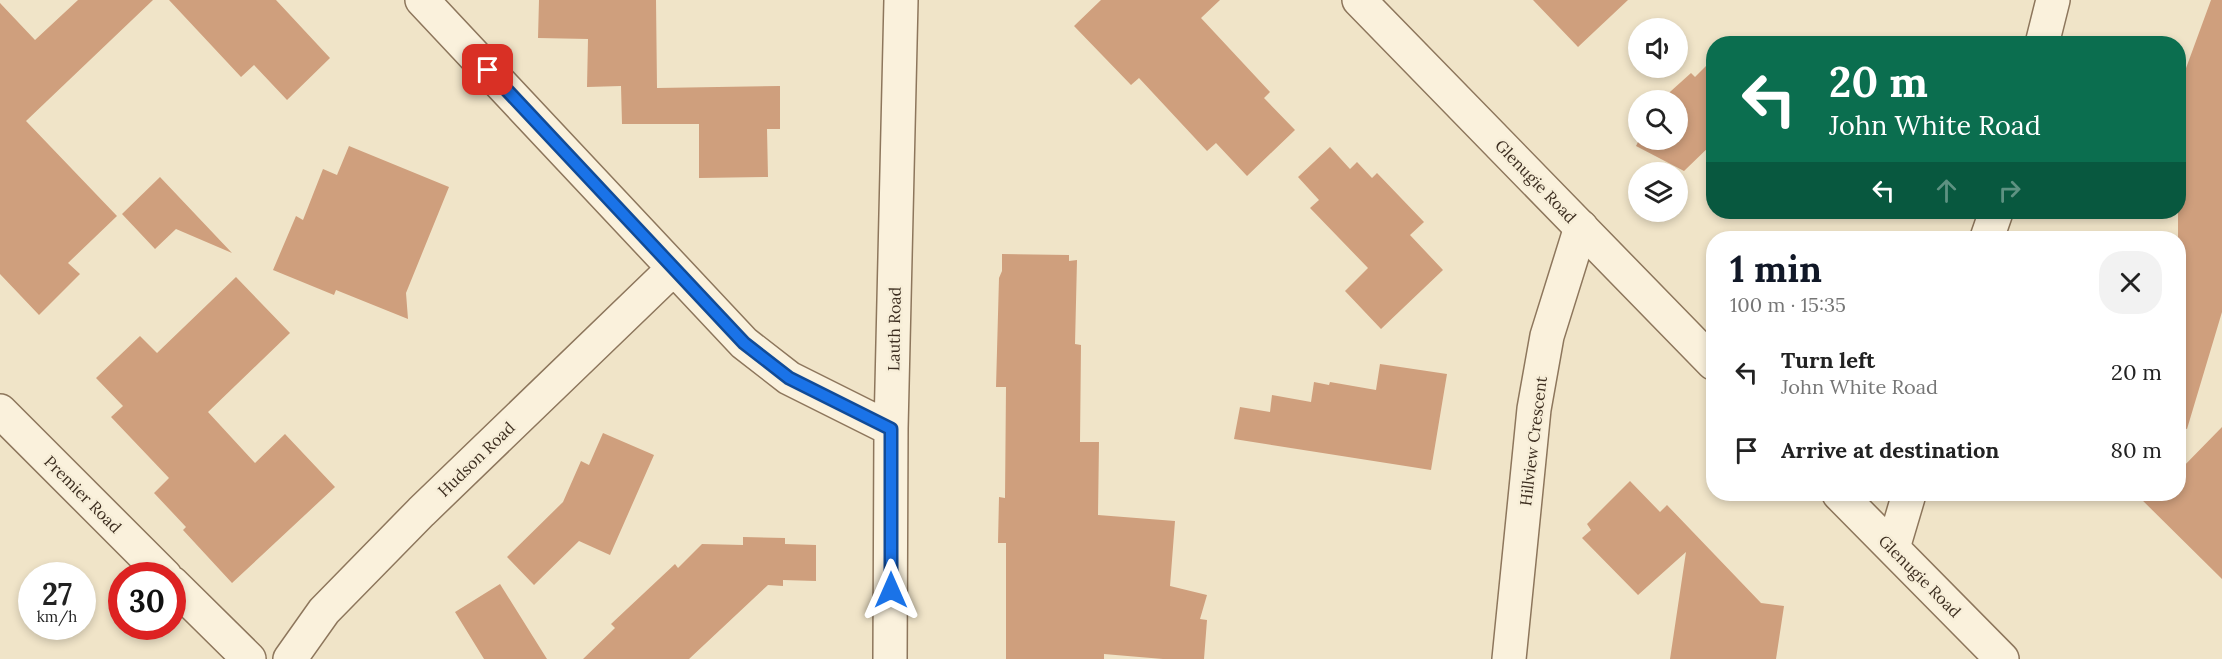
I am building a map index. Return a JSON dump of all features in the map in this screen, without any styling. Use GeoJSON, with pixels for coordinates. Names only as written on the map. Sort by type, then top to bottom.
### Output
{"type":"FeatureCollection","features":[{"type":"Feature","properties":{"kind":"street"},"geometry":{"type":"LineString","coordinates":[[422,0],[744,343],[789,378],[891,429]]}},
{"type":"Feature","properties":{"kind":"street","name":"Lauth Road"},"geometry":{"type":"LineString","coordinates":[[890,659],[891,429],[901,0]]}},
{"type":"Feature","properties":{"kind":"street","name":"Glenugie Road"},"geometry":{"type":"LineString","coordinates":[[1359,0],[1706,356]]}},
{"type":"Feature","properties":{"kind":"street"},"geometry":{"type":"LineString","coordinates":[[2044,36],[2053,0]]}},
{"type":"Feature","properties":{"kind":"street","name":"Hillview Crescent"},"geometry":{"type":"LineString","coordinates":[[1509,659],[1534,409],[1547,336],[1581,227]]}},
{"type":"Feature","properties":{"kind":"street","name":"Hudson Road"},"geometry":{"type":"LineString","coordinates":[[290,659],[324,611],[356,578],[429,504],[673,269]]}},
{"type":"Feature","properties":{"kind":"street","name":"Premier Road"},"geometry":{"type":"LineString","coordinates":[[0,411],[151,562]]}},
{"type":"Feature","properties":{"kind":"street","name":"Glenugie Road"},"geometry":{"type":"LineString","coordinates":[[1846,501],[2002,659]]}},
{"type":"Feature","properties":{"kind":"street"},"geometry":{"type":"LineString","coordinates":[[1893,548],[1907,501]]}},
{"type":"Feature","properties":{"kind":"street"},"geometry":{"type":"LineString","coordinates":[[186,597],[249,659]]}},
{"type":"Feature","properties":{"kind":"building"},"geometry":{"type":"Polygon","coordinates":[[[78,0],[153,0],[26,121],[117,216],[68,263],[80,274],[39,315],[0,274],[0,3],[35,40],[78,0]]]}},
{"type":"Feature","properties":{"kind":"building"},"geometry":{"type":"Polygon","coordinates":[[[169,0],[276,0],[330,58],[287,100],[254,65],[241,77],[169,0]]]}},
{"type":"Feature","properties":{"kind":"building"},"geometry":{"type":"Polygon","coordinates":[[[539,0],[656,0],[657,88],[780,86],[780,129],[767,129],[768,177],[699,178],[699,124],[622,124],[621,86],[587,87],[588,39],[538,38],[539,0]]]}},
{"type":"Feature","properties":{"kind":"building"},"geometry":{"type":"Polygon","coordinates":[[[1101,0],[1220,0],[1201,18],[1270,92],[1264,98],[1295,130],[1247,176],[1216,143],[1207,151],[1139,78],[1131,85],[1074,26],[1101,0]]]}},
{"type":"Feature","properties":{"kind":"building"},"geometry":{"type":"Polygon","coordinates":[[[1533,0],[1628,0],[1578,47],[1533,0]]]}},
{"type":"Feature","properties":{"kind":"building"},"geometry":{"type":"Polygon","coordinates":[[[2211,0],[2222,0],[2222,312],[2187,429],[2186,231],[2178,231],[2178,219],[2186,219],[2186,68],[2211,0]]]}},
{"type":"Feature","properties":{"kind":"building"},"geometry":{"type":"Polygon","coordinates":[[[1706,66],[1706,150],[1688,167],[1688,162],[1667,162],[1644,150],[1688,150],[1688,90],[1672,90],[1691,73],[1695,77],[1706,66]]]}},
{"type":"Feature","properties":{"kind":"building"},"geometry":{"type":"Polygon","coordinates":[[[349,146],[449,187],[406,293],[408,319],[336,290],[334,295],[273,270],[296,216],[303,220],[323,169],[337,175],[349,146]]]}},
{"type":"Feature","properties":{"kind":"building"},"geometry":{"type":"Polygon","coordinates":[[[1330,147],[1350,169],[1357,162],[1372,178],[1377,173],[1424,222],[1410,235],[1443,270],[1381,329],[1345,291],[1368,268],[1310,208],[1319,200],[1298,177],[1330,147]]]}},
{"type":"Feature","properties":{"kind":"building"},"geometry":{"type":"Polygon","coordinates":[[[160,177],[232,253],[176,229],[155,249],[122,214],[160,177]]]}},
{"type":"Feature","properties":{"kind":"building"},"geometry":{"type":"Polygon","coordinates":[[[1002,254],[1069,255],[1069,261],[1077,260],[1075,344],[1081,345],[1080,442],[1099,442],[1098,515],[1175,521],[1170,586],[1207,595],[1200,619],[1207,620],[1204,659],[1163,659],[1104,654],[1104,659],[1006,659],[1006,543],[998,543],[999,497],[1005,498],[1006,387],[996,387],[999,278],[1002,271],[1002,254]]]}},
{"type":"Feature","properties":{"kind":"building"},"geometry":{"type":"Polygon","coordinates":[[[236,277],[290,333],[208,412],[255,463],[285,434],[335,487],[232,583],[183,530],[186,527],[154,493],[169,478],[111,417],[123,406],[96,378],[140,336],[157,353],[236,277]]]}},
{"type":"Feature","properties":{"kind":"building"},"geometry":{"type":"Polygon","coordinates":[[[1380,364],[1447,374],[1431,470],[1234,439],[1240,407],[1270,412],[1272,395],[1311,402],[1314,382],[1329,385],[1330,382],[1376,390],[1380,364]]]}},
{"type":"Feature","properties":{"kind":"building"},"geometry":{"type":"Polygon","coordinates":[[[2222,427],[2222,579],[2143,501],[2186,501],[2186,464],[2222,427]]]}},
{"type":"Feature","properties":{"kind":"building"},"geometry":{"type":"Polygon","coordinates":[[[603,433],[654,455],[610,555],[579,541],[534,585],[507,557],[563,502],[581,461],[589,465],[603,433]]]}},
{"type":"Feature","properties":{"kind":"building"},"geometry":{"type":"Polygon","coordinates":[[[1630,481],[1660,512],[1667,505],[1761,603],[1784,606],[1776,659],[1670,659],[1686,552],[1638,595],[1582,538],[1591,530],[1587,524],[1630,481]]]}},
{"type":"Feature","properties":{"kind":"building"},"geometry":{"type":"Polygon","coordinates":[[[743,537],[785,538],[785,544],[816,545],[816,581],[783,580],[783,586],[768,585],[689,659],[583,659],[615,628],[611,624],[675,564],[678,568],[702,544],[743,545],[743,537]]]}},
{"type":"Feature","properties":{"kind":"building"},"geometry":{"type":"Polygon","coordinates":[[[500,584],[547,659],[484,659],[455,612],[500,584]]]}},
{"type":"Feature","properties":{"kind":"route"},"geometry":{"type":"LineString","coordinates":[[488,70],[744,343],[789,378],[891,429],[891,590]]}}]}
